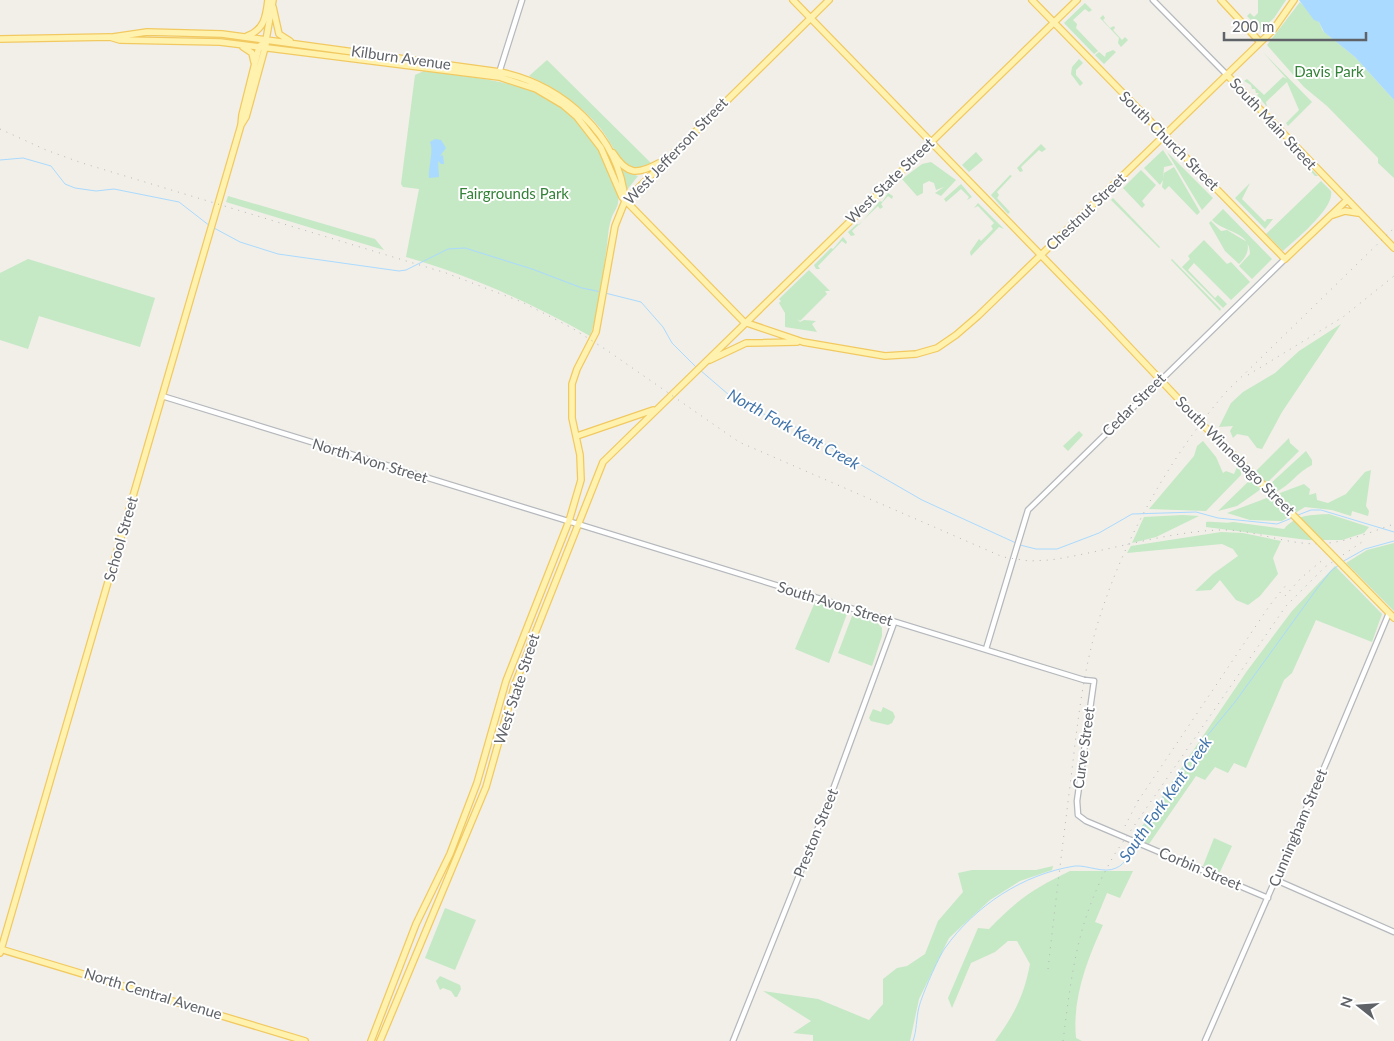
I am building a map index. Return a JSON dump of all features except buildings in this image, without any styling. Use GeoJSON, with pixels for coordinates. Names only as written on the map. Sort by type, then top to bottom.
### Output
{"type":"FeatureCollection","features":[{"type":"Feature","properties":{"kind":"main road","name":"South Winnebago Street"},"geometry":{"type":"LineString","coordinates":[[793,0],[1394,618]]}},
{"type":"Feature","properties":{"kind":"main road","name":"West Jefferson Street"},"geometry":{"type":"LineString","coordinates":[[577,436],[572,418],[572,384],[577,369],[593,341],[603,301],[615,226],[625,201],[829,0]]}},
{"type":"Feature","properties":{"kind":"main road","name":"South Church Street"},"geometry":{"type":"LineString","coordinates":[[1032,0],[1285,258]]}},
{"type":"Feature","properties":{"kind":"main road","name":"West State Street"},"geometry":{"type":"LineString","coordinates":[[380,1041],[486,787],[515,684],[603,462],[702,366],[744,322],[1077,0]]}},
{"type":"Feature","properties":{"kind":"main road"},"geometry":{"type":"LineString","coordinates":[[1221,0],[1260,42]]}},
{"type":"Feature","properties":{"kind":"main road","name":"Chestnut Street"},"geometry":{"type":"LineString","coordinates":[[842,348],[885,356],[916,354],[937,348],[956,335],[1041,257],[1227,76],[1280,22],[1294,1]]}},
{"type":"Feature","properties":{"kind":"main road"},"geometry":{"type":"LineString","coordinates":[[242,36],[255,32],[261,26],[271,2]]}},
{"type":"Feature","properties":{"kind":"main road"},"geometry":{"type":"LineString","coordinates":[[271,2],[279,34],[295,43]]}},
{"type":"Feature","properties":{"kind":"main road","name":"School Street"},"geometry":{"type":"LineString","coordinates":[[0,950],[208,236],[241,125],[246,117],[257,68],[266,40],[271,2]]}},
{"type":"Feature","properties":{"kind":"main road","name":"Kilburn Avenue"},"geometry":{"type":"LineString","coordinates":[[0,39],[110,37],[147,32],[196,32],[295,43],[527,79],[561,97],[587,119],[604,139],[618,173],[625,201]]}},
{"type":"Feature","properties":{"kind":"main road","name":"Kilburn Avenue"},"geometry":{"type":"LineString","coordinates":[[110,37],[120,40],[239,45],[499,74],[536,89],[577,116],[601,148],[618,191],[625,201],[744,322],[803,342],[842,348]]}},
{"type":"Feature","properties":{"kind":"main road"},"geometry":{"type":"LineString","coordinates":[[239,45],[252,53],[257,68],[270,55],[284,51]]}},
{"type":"Feature","properties":{"kind":"main road","name":"South Main Street"},"geometry":{"type":"LineString","coordinates":[[1227,76],[1394,248]]}},
{"type":"Feature","properties":{"kind":"main road"},"geometry":{"type":"LineString","coordinates":[[604,139],[623,167],[628,170],[644,170],[665,160]]}},
{"type":"Feature","properties":{"kind":"main road","name":"Cedar Street"},"geometry":{"type":"LineString","coordinates":[[1285,258],[1347,200]]}},
{"type":"Feature","properties":{"kind":"main road"},"geometry":{"type":"LineString","coordinates":[[1329,217],[1344,211],[1360,214]]}},
{"type":"Feature","properties":{"kind":"main road"},"geometry":{"type":"LineString","coordinates":[[702,366],[732,348],[746,343],[803,342]]}},
{"type":"Feature","properties":{"kind":"main road"},"geometry":{"type":"LineString","coordinates":[[577,436],[656,409]]}},
{"type":"Feature","properties":{"kind":"main road","name":"West State Street"},"geometry":{"type":"LineString","coordinates":[[371,1041],[416,924],[450,854],[477,783],[506,681],[569,521],[581,480],[577,436]]}},
{"type":"Feature","properties":{"kind":"main road","name":"North Central Avenue"},"geometry":{"type":"LineString","coordinates":[[0,950],[305,1041]]}},
{"type":"Feature","properties":{"kind":"street"},"geometry":{"type":"LineString","coordinates":[[499,74],[522,0]]}},
{"type":"Feature","properties":{"kind":"street","name":"South Main Street"},"geometry":{"type":"LineString","coordinates":[[1153,0],[1227,76]]}},
{"type":"Feature","properties":{"kind":"street","name":"Cedar Street"},"geometry":{"type":"LineString","coordinates":[[986,649],[1019,533],[1028,510],[1041,495],[1285,258]]}},
{"type":"Feature","properties":{"kind":"street","name":"North Avon Street"},"geometry":{"type":"LineString","coordinates":[[162,396],[578,524]]}},
{"type":"Feature","properties":{"kind":"street","name":"South Avon Street"},"geometry":{"type":"LineString","coordinates":[[578,524],[894,623],[986,649],[1084,680],[1094,681]]}},
{"type":"Feature","properties":{"kind":"street","name":"Cunningham Street"},"geometry":{"type":"LineString","coordinates":[[1205,1041],[1276,880],[1389,613]]}},
{"type":"Feature","properties":{"kind":"street","name":"Preston Street"},"geometry":{"type":"LineString","coordinates":[[732,1041],[828,804],[894,623]]}},
{"type":"Feature","properties":{"kind":"street","name":"Curve Street"},"geometry":{"type":"LineString","coordinates":[[1078,815],[1077,801],[1094,681]]}},
{"type":"Feature","properties":{"kind":"street","name":"Corbin Street"},"geometry":{"type":"LineString","coordinates":[[1078,815],[1082,819],[1132,841],[1268,898]]}},
{"type":"Feature","properties":{"kind":"street"},"geometry":{"type":"LineString","coordinates":[[1276,880],[1394,932]]}},
{"type":"Feature","properties":{"kind":"green space"},"geometry":{"type":"Polygon","coordinates":[[[1258,0],[1286,0],[1274,18],[1261,30],[1247,16],[1250,13],[1254,17],[1258,13],[1258,0]]]}},
{"type":"Feature","properties":{"kind":"green space","name":"Davis Park"},"geometry":{"type":"Polygon","coordinates":[[[1300,2],[1319,22],[1323,31],[1355,57],[1394,100],[1394,178],[1378,163],[1378,158],[1327,106],[1304,87],[1267,45],[1300,2]]]}},
{"type":"Feature","properties":{"kind":"green space"},"geometry":{"type":"Polygon","coordinates":[[[1085,3],[1092,10],[1089,12],[1085,9],[1073,20],[1077,24],[1076,28],[1098,51],[1094,54],[1064,23],[1085,3]]]}},
{"type":"Feature","properties":{"kind":"green space"},"geometry":{"type":"Polygon","coordinates":[[[1103,15],[1105,18],[1103,20],[1110,28],[1114,26],[1113,30],[1122,40],[1125,37],[1128,40],[1121,47],[1118,43],[1119,38],[1100,18],[1103,15]]]}},
{"type":"Feature","properties":{"kind":"green space"},"geometry":{"type":"Polygon","coordinates":[[[1113,50],[1116,52],[1104,64],[1095,55],[1099,52],[1105,57],[1106,53],[1113,50]]]}},
{"type":"Feature","properties":{"kind":"green space"},"geometry":{"type":"Polygon","coordinates":[[[1263,52],[1312,102],[1288,126],[1286,123],[1299,110],[1287,82],[1266,102],[1267,107],[1257,95],[1259,93],[1256,93],[1251,85],[1244,81],[1247,79],[1264,95],[1283,77],[1287,79],[1263,52]]]}},
{"type":"Feature","properties":{"kind":"green space"},"geometry":{"type":"Polygon","coordinates":[[[1079,59],[1083,63],[1076,70],[1076,75],[1083,83],[1080,86],[1071,74],[1072,67],[1079,59]]]}},
{"type":"Feature","properties":{"kind":"green space"},"geometry":{"type":"Polygon","coordinates":[[[547,60],[651,163],[635,170],[629,166],[619,157],[601,129],[585,112],[559,92],[529,76],[547,60]]]}},
{"type":"Feature","properties":{"kind":"green space","name":"Fairgrounds Park"},"geometry":{"type":"Polygon","coordinates":[[[424,71],[479,78],[530,90],[553,101],[573,116],[591,136],[616,188],[618,198],[609,227],[599,303],[590,336],[546,312],[501,291],[406,257],[419,189],[403,187],[401,184],[415,75],[424,71]]]}},
{"type":"Feature","properties":{"kind":"green space"},"geometry":{"type":"Polygon","coordinates":[[[1041,144],[1046,149],[1042,152],[1039,150],[1021,167],[1023,171],[1020,172],[1017,168],[1041,144]]]}},
{"type":"Feature","properties":{"kind":"green space"},"geometry":{"type":"Polygon","coordinates":[[[1287,145],[1318,176],[1315,176],[1287,145]]]}},
{"type":"Feature","properties":{"kind":"green space"},"geometry":{"type":"Polygon","coordinates":[[[1163,150],[1173,165],[1164,167],[1163,180],[1160,185],[1144,168],[1163,150]]]}},
{"type":"Feature","properties":{"kind":"green space"},"geometry":{"type":"Polygon","coordinates":[[[976,152],[983,160],[969,172],[962,165],[976,152]]]}},
{"type":"Feature","properties":{"kind":"green space"},"geometry":{"type":"Polygon","coordinates":[[[1167,152],[1213,198],[1202,210],[1167,152]]]}},
{"type":"Feature","properties":{"kind":"green space"},"geometry":{"type":"Polygon","coordinates":[[[931,162],[956,180],[941,196],[935,193],[944,187],[936,190],[934,183],[929,181],[923,184],[923,193],[917,196],[902,179],[922,164],[931,162]]]}},
{"type":"Feature","properties":{"kind":"green space"},"geometry":{"type":"Polygon","coordinates":[[[619,166],[628,173],[638,176],[626,191],[619,166]]]}},
{"type":"Feature","properties":{"kind":"green space"},"geometry":{"type":"Polygon","coordinates":[[[1174,167],[1200,212],[1197,215],[1169,186],[1165,190],[1162,187],[1164,173],[1174,167]]]}},
{"type":"Feature","properties":{"kind":"green space"},"geometry":{"type":"Polygon","coordinates":[[[1141,170],[1156,185],[1142,201],[1145,205],[1142,208],[1123,188],[1141,170]]]}},
{"type":"Feature","properties":{"kind":"green space"},"geometry":{"type":"Polygon","coordinates":[[[1010,175],[1012,176],[997,192],[999,195],[997,198],[1010,212],[1008,214],[991,195],[1010,175]]]}},
{"type":"Feature","properties":{"kind":"green space"},"geometry":{"type":"Polygon","coordinates":[[[1321,181],[1331,191],[1331,198],[1327,206],[1305,232],[1283,251],[1266,234],[1321,181]]]}},
{"type":"Feature","properties":{"kind":"green space"},"geometry":{"type":"Polygon","coordinates":[[[1250,183],[1242,199],[1265,222],[1267,219],[1273,219],[1265,229],[1235,198],[1250,183]]]}},
{"type":"Feature","properties":{"kind":"green space"},"geometry":{"type":"Polygon","coordinates":[[[961,184],[972,197],[967,200],[969,197],[961,189],[946,202],[944,199],[961,184]]]}},
{"type":"Feature","properties":{"kind":"green space"},"geometry":{"type":"Polygon","coordinates":[[[888,193],[893,196],[892,199],[888,196],[881,204],[883,207],[880,209],[878,206],[863,220],[880,201],[882,202],[888,193]]]}},
{"type":"Feature","properties":{"kind":"green space"},"geometry":{"type":"Polygon","coordinates":[[[228,196],[375,239],[384,250],[226,202],[228,196]]]}},
{"type":"Feature","properties":{"kind":"green space"},"geometry":{"type":"Polygon","coordinates":[[[1113,198],[1160,247],[1159,248],[1111,200],[1113,198]]]}},
{"type":"Feature","properties":{"kind":"green space"},"geometry":{"type":"Polygon","coordinates":[[[978,203],[1004,229],[999,227],[971,256],[970,252],[979,239],[981,241],[993,229],[991,226],[994,223],[978,206],[974,208],[978,203]]]}},
{"type":"Feature","properties":{"kind":"green space"},"geometry":{"type":"Polygon","coordinates":[[[1223,209],[1272,259],[1252,279],[1239,266],[1250,254],[1246,241],[1236,233],[1212,220],[1223,209]]]}},
{"type":"Feature","properties":{"kind":"green space"},"geometry":{"type":"Polygon","coordinates":[[[1211,221],[1221,231],[1227,230],[1247,242],[1246,254],[1239,264],[1225,251],[1209,223],[1211,221]]]}},
{"type":"Feature","properties":{"kind":"green space"},"geometry":{"type":"Polygon","coordinates":[[[857,224],[859,225],[852,231],[855,235],[851,236],[848,232],[857,224]]]}},
{"type":"Feature","properties":{"kind":"green space"},"geometry":{"type":"Polygon","coordinates":[[[843,237],[847,242],[846,244],[842,241],[818,266],[820,269],[816,269],[814,265],[831,248],[833,249],[843,237]]]}},
{"type":"Feature","properties":{"kind":"green space"},"geometry":{"type":"Polygon","coordinates":[[[1204,240],[1227,264],[1231,262],[1250,282],[1231,300],[1194,263],[1188,270],[1215,298],[1218,295],[1227,304],[1223,308],[1182,267],[1190,259],[1188,256],[1204,240]]]}},
{"type":"Feature","properties":{"kind":"green space"},"geometry":{"type":"Polygon","coordinates":[[[28,259],[155,298],[140,347],[39,316],[28,349],[0,340],[0,273],[28,259]]]}},
{"type":"Feature","properties":{"kind":"green space"},"geometry":{"type":"Polygon","coordinates":[[[1171,260],[1221,309],[1220,311],[1171,260]]]}},
{"type":"Feature","properties":{"kind":"green space"},"geometry":{"type":"Polygon","coordinates":[[[809,270],[830,291],[825,291],[827,294],[800,321],[797,319],[800,322],[804,320],[816,321],[812,324],[817,332],[785,327],[785,313],[779,303],[781,301],[779,299],[809,270]]]}},
{"type":"Feature","properties":{"kind":"green space"},"geometry":{"type":"Polygon","coordinates":[[[1341,324],[1282,412],[1262,449],[1257,448],[1248,436],[1237,434],[1233,438],[1230,431],[1233,426],[1219,427],[1231,403],[1243,392],[1275,373],[1299,351],[1341,324]]]}},
{"type":"Feature","properties":{"kind":"green space"},"geometry":{"type":"Polygon","coordinates":[[[1079,431],[1083,435],[1068,451],[1063,446],[1079,431]]]}},
{"type":"Feature","properties":{"kind":"green space"},"geometry":{"type":"Polygon","coordinates":[[[1289,438],[1290,443],[1299,451],[1267,483],[1256,471],[1289,438]]]}},
{"type":"Feature","properties":{"kind":"green space"},"geometry":{"type":"Polygon","coordinates":[[[1203,441],[1216,457],[1223,473],[1226,471],[1234,474],[1237,467],[1241,470],[1241,475],[1206,511],[1149,509],[1194,456],[1197,446],[1203,441]]]}},
{"type":"Feature","properties":{"kind":"green space"},"geometry":{"type":"Polygon","coordinates":[[[1306,451],[1312,460],[1312,465],[1276,492],[1269,485],[1306,451]]]}},
{"type":"Feature","properties":{"kind":"green space"},"geometry":{"type":"Polygon","coordinates":[[[1371,470],[1366,506],[1369,511],[1368,516],[1352,511],[1351,516],[1332,510],[1305,507],[1282,521],[1250,520],[1227,513],[1304,484],[1310,489],[1309,495],[1316,493],[1317,500],[1328,503],[1346,494],[1365,472],[1371,470]]]}},
{"type":"Feature","properties":{"kind":"green space"},"geometry":{"type":"Polygon","coordinates":[[[1251,479],[1261,489],[1237,506],[1218,511],[1251,479]]]}},
{"type":"Feature","properties":{"kind":"green space"},"geometry":{"type":"Polygon","coordinates":[[[1329,514],[1369,527],[1364,533],[1342,540],[1308,540],[1206,527],[1206,522],[1233,522],[1284,529],[1299,518],[1310,515],[1329,514]]]}},
{"type":"Feature","properties":{"kind":"green space"},"geometry":{"type":"Polygon","coordinates":[[[1199,516],[1156,537],[1132,543],[1144,517],[1199,516]]]}},
{"type":"Feature","properties":{"kind":"green space"},"geometry":{"type":"Polygon","coordinates":[[[1221,532],[1243,533],[1281,541],[1273,558],[1278,574],[1260,596],[1248,605],[1236,600],[1220,580],[1211,590],[1195,591],[1213,574],[1238,556],[1233,549],[1222,544],[1127,553],[1131,546],[1221,532]]]}},
{"type":"Feature","properties":{"kind":"green space"},"geometry":{"type":"Polygon","coordinates":[[[1394,543],[1394,611],[1346,563],[1367,550],[1394,543]]]}},
{"type":"Feature","properties":{"kind":"green space"},"geometry":{"type":"Polygon","coordinates":[[[1335,566],[1382,614],[1372,642],[1316,620],[1292,673],[1284,680],[1246,768],[1234,763],[1228,773],[1215,767],[1205,780],[1196,776],[1149,844],[1134,838],[1247,671],[1292,611],[1335,566]]]}},
{"type":"Feature","properties":{"kind":"green space"},"geometry":{"type":"Polygon","coordinates":[[[815,602],[848,611],[829,663],[795,649],[815,602]]]}},
{"type":"Feature","properties":{"kind":"green space"},"geometry":{"type":"Polygon","coordinates":[[[855,613],[875,620],[882,628],[882,636],[872,666],[838,653],[852,616],[855,613]]]}},
{"type":"Feature","properties":{"kind":"green space"},"geometry":{"type":"Polygon","coordinates":[[[883,707],[893,712],[895,717],[892,723],[888,725],[871,721],[869,718],[873,709],[881,712],[883,707]]]}},
{"type":"Feature","properties":{"kind":"green space"},"geometry":{"type":"Polygon","coordinates":[[[1214,838],[1232,846],[1219,874],[1203,866],[1214,838]]]}},
{"type":"Feature","properties":{"kind":"green space"},"geometry":{"type":"Polygon","coordinates":[[[1053,866],[1052,870],[1020,881],[990,900],[949,938],[919,999],[910,1041],[813,1041],[813,1035],[793,1033],[811,1021],[763,991],[818,999],[869,1020],[883,1004],[883,979],[897,968],[907,966],[925,954],[938,921],[963,892],[958,873],[972,870],[1036,870],[1053,866]]]}},
{"type":"Feature","properties":{"kind":"green space"},"geometry":{"type":"Polygon","coordinates":[[[1070,871],[1133,871],[1120,898],[1107,893],[1095,922],[1103,925],[1086,966],[1076,1009],[1076,1038],[1082,1041],[995,1041],[1017,1005],[1025,986],[1030,964],[1017,941],[1008,941],[995,952],[971,963],[952,1008],[948,998],[978,928],[989,929],[1026,896],[1070,871]]]}},
{"type":"Feature","properties":{"kind":"green space"},"geometry":{"type":"Polygon","coordinates":[[[445,908],[476,920],[455,970],[425,958],[445,908]]]}},
{"type":"Feature","properties":{"kind":"green space"},"geometry":{"type":"Polygon","coordinates":[[[440,976],[460,985],[461,989],[457,997],[451,991],[443,988],[440,990],[436,981],[440,976]]]}},
{"type":"Feature","properties":{"kind":"water"},"geometry":{"type":"Polygon","coordinates":[[[1299,0],[1394,0],[1394,100],[1355,57],[1324,32],[1319,22],[1314,20],[1299,0]]]}},
{"type":"Feature","properties":{"kind":"water"},"geometry":{"type":"Polygon","coordinates":[[[435,139],[441,140],[446,148],[440,156],[443,155],[444,164],[438,161],[439,177],[429,178],[430,142],[435,139]]]}},
{"type":"Feature","properties":{"kind":"waterway","name":"North Fork Kent Creek"},"geometry":{"type":"LineString","coordinates":[[0,160],[23,158],[51,166],[65,184],[75,188],[96,191],[114,189],[179,202],[210,226]]}},
{"type":"Feature","properties":{"kind":"waterway","name":"North Fork Kent Creek"},"geometry":{"type":"LineString","coordinates":[[214,228],[240,242],[278,254],[399,271],[406,270],[448,249],[465,248],[532,269],[582,288],[601,292]]}},
{"type":"Feature","properties":{"kind":"waterway","name":"North Fork Kent Creek"},"geometry":{"type":"LineString","coordinates":[[605,293],[641,302],[663,327],[672,343],[696,367]]}},
{"type":"Feature","properties":{"kind":"waterway","name":"North Fork Kent Creek"},"geometry":{"type":"LineString","coordinates":[[700,370],[729,395],[773,419],[792,425],[922,500],[1016,543]]}},
{"type":"Feature","properties":{"kind":"waterway","name":"North Fork Kent Creek"},"geometry":{"type":"LineString","coordinates":[[1298,515],[1311,510],[1321,510],[1394,532]]}},
{"type":"Feature","properties":{"kind":"waterway","name":"North Fork Kent Creek"},"geometry":{"type":"LineString","coordinates":[[1020,545],[1036,549],[1057,549],[1099,533],[1132,514],[1196,512],[1218,518],[1277,524],[1292,518]]}},
{"type":"Feature","properties":{"kind":"waterway","name":"South Fork Kent Creek"},"geometry":{"type":"LineString","coordinates":[[1342,562],[1365,549],[1394,541]]}},
{"type":"Feature","properties":{"kind":"waterway","name":"South Fork Kent Creek"},"geometry":{"type":"LineString","coordinates":[[1136,841],[1169,788],[1202,742],[1235,702],[1316,590],[1331,571],[1339,565]]}},
{"type":"Feature","properties":{"kind":"waterway","name":"South Fork Kent Creek"},"geometry":{"type":"LineString","coordinates":[[913,1041],[919,1007],[934,968],[945,948],[971,919],[1002,894],[1037,876],[1075,866],[1101,870],[1116,868],[1125,861],[1134,844]]}},
{"type":"Feature","properties":{"kind":"railway"},"geometry":{"type":"LineString","coordinates":[[0,129],[46,150],[82,163],[446,273],[522,302],[572,328],[605,349],[739,442],[1003,557],[1029,561],[1050,560],[1178,534],[1219,530],[1240,531],[1292,542],[1326,543],[1349,539],[1394,524]]}},
{"type":"Feature","properties":{"kind":"railway"},"geometry":{"type":"LineString","coordinates":[[1048,969],[1078,722],[1087,666],[1096,629],[1107,597],[1133,534],[1166,474],[1184,446],[1226,392],[1394,228]]}},
{"type":"Feature","properties":{"kind":"railway"},"geometry":{"type":"LineString","coordinates":[[1248,375],[1343,317],[1394,276]]}},
{"type":"Feature","properties":{"kind":"railway"},"geometry":{"type":"LineString","coordinates":[[1063,1041],[1074,967],[1085,921],[1103,875],[1116,852],[1286,606],[1325,567],[1365,540]]}},
{"type":"Feature","properties":{"kind":"railway"},"geometry":{"type":"LineString","coordinates":[[1285,596],[1301,578],[1325,558]]}},
{"type":"Feature","properties":{"kind":"railway"},"geometry":{"type":"LineString","coordinates":[[1138,801],[1270,605],[1287,584]]}},
{"type":"Feature","properties":{"kind":"railway"},"geometry":{"type":"LineString","coordinates":[[1125,826],[1141,795]]}}]}
